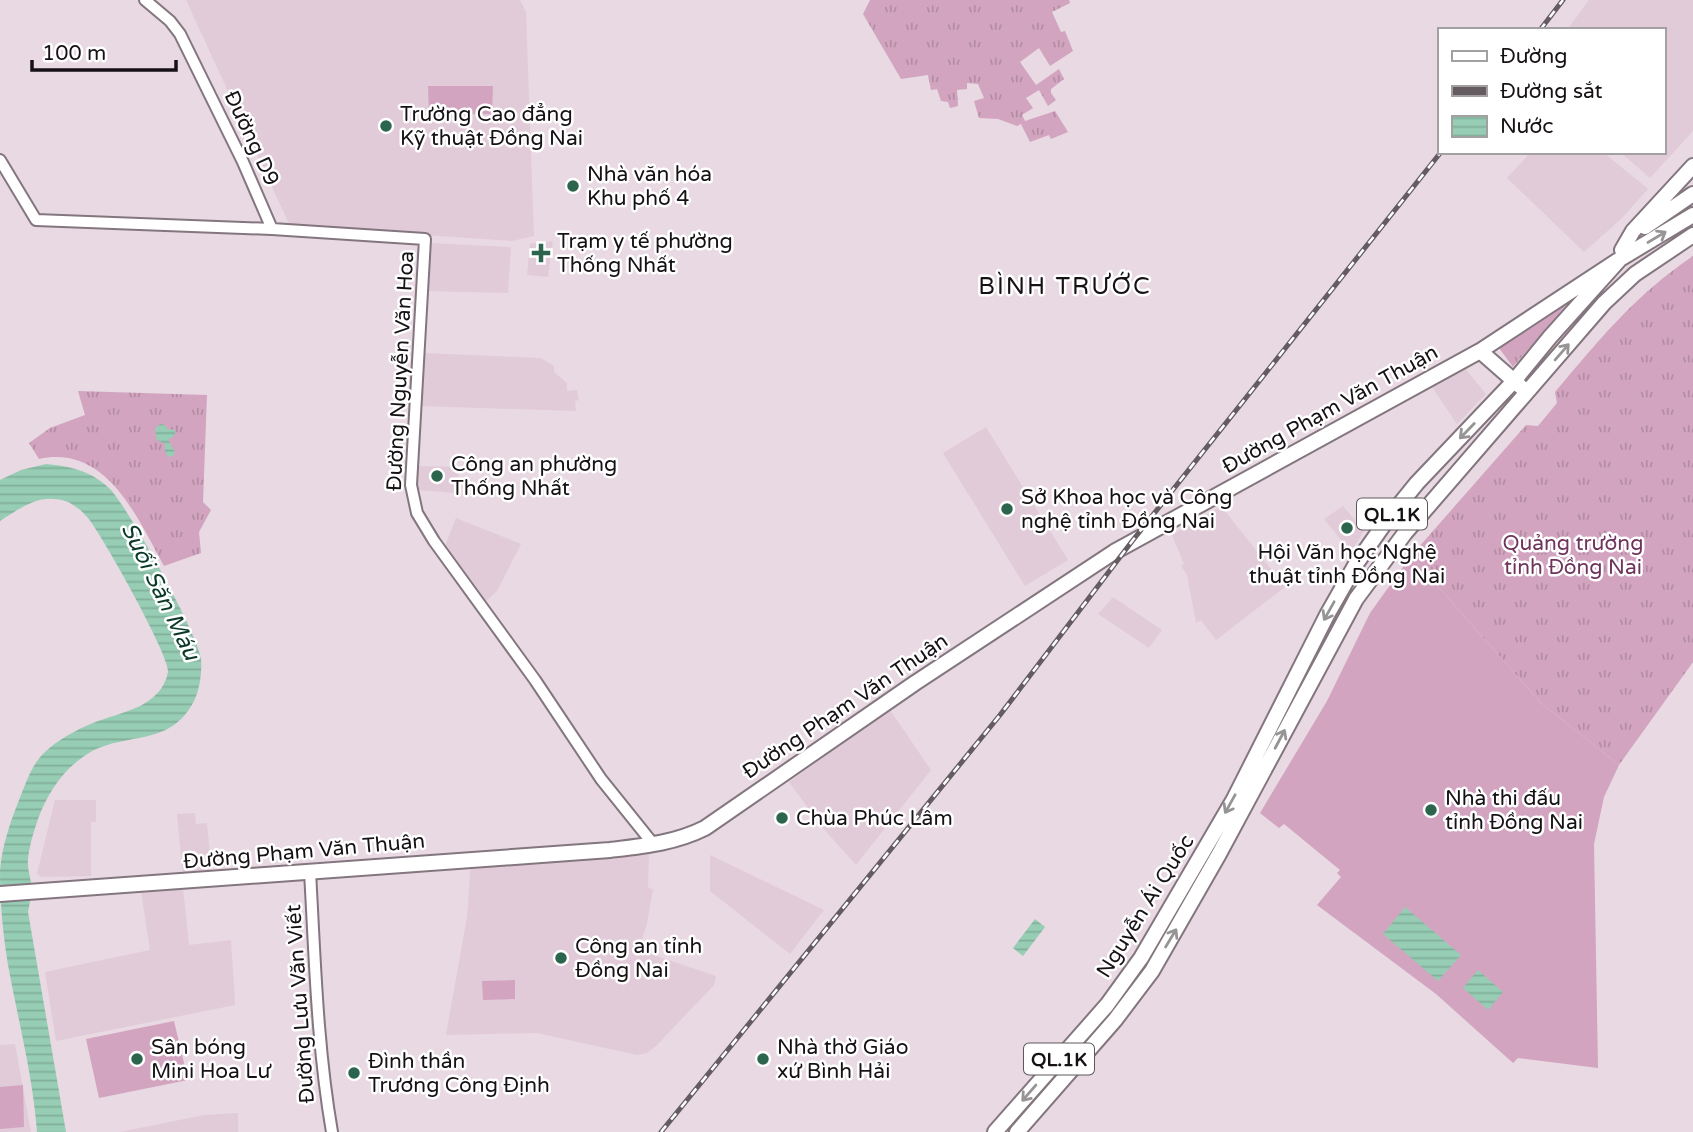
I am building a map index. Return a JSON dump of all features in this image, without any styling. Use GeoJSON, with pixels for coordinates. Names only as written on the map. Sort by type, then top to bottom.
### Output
{"type":"FeatureCollection","features":[{"type":"Feature","properties":{"kind":"main road"},"geometry":{"type":"LineString","coordinates":[[1670,202],[1693,166]]}},
{"type":"Feature","properties":{"kind":"main road","name":"QL.1K"},"geometry":{"type":"LineString","coordinates":[[1305,692],[1356,599],[1397,543],[1519,391],[1524,369],[1639,233],[1670,202],[1693,194]]}},
{"type":"Feature","properties":{"kind":"main road","name":"QL.1K"},"geometry":{"type":"LineString","coordinates":[[1621,255],[1693,215]]}},
{"type":"Feature","properties":{"kind":"main road","name":"QL.1K"},"geometry":{"type":"LineString","coordinates":[[1295,678],[1327,615],[1372,540],[1417,483],[1519,391],[1621,286],[1651,262],[1693,235]]}},
{"type":"Feature","properties":{"kind":"main road","name":"Đường Phạm Văn Thuận"},"geometry":{"type":"LineString","coordinates":[[0,894],[654,845],[683,839],[705,828],[915,683],[1123,547],[1480,351],[1621,255]]}},
{"type":"Feature","properties":{"kind":"main road"},"geometry":{"type":"LineString","coordinates":[[1480,351],[1519,391]]}},
{"type":"Feature","properties":{"kind":"main road"},"geometry":{"type":"LineString","coordinates":[[1295,678],[1305,692]]}},
{"type":"Feature","properties":{"kind":"main road","name":"Nguyễn Ái Quốc"},"geometry":{"type":"LineString","coordinates":[[995,1132],[1122,986],[1234,799],[1295,678]]}},
{"type":"Feature","properties":{"kind":"main road","name":"Nguyễn Ái Quốc"},"geometry":{"type":"LineString","coordinates":[[1017,1132],[1134,995],[1185,915],[1305,692]]}},
{"type":"Feature","properties":{"kind":"main road"},"geometry":{"type":"LineString","coordinates":[[1122,986],[1134,995]]}},
{"type":"Feature","properties":{"kind":"street","name":"Đường D9"},"geometry":{"type":"LineString","coordinates":[[145,0],[170,21],[183,39],[243,162],[272,229]]}},
{"type":"Feature","properties":{"kind":"street","name":"Đường Nguyễn Văn Hoa"},"geometry":{"type":"LineString","coordinates":[[0,160],[36,220],[272,229],[425,240],[411,485],[417,513],[601,779],[654,845]]}},
{"type":"Feature","properties":{"kind":"street","name":"Đường Lưu Văn Viết"},"geometry":{"type":"LineString","coordinates":[[310,872],[325,1097],[331,1132]]}},
{"type":"Feature","properties":{"kind":"shaded area","name":"Trường Cao đẳng Kỹ thuật Đồng Nai"},"geometry":{"type":"Polygon","coordinates":[[[186,0],[520,0],[526,12],[534,236],[512,241],[290,226],[186,0]]]}},
{"type":"Feature","properties":{"kind":"shaded area"},"geometry":{"type":"Polygon","coordinates":[[[1589,0],[1693,0],[1693,131],[1650,178],[1622,154],[1665,154],[1665,28],[1568,28],[1589,0]]]}},
{"type":"Feature","properties":{"kind":"shaded area"},"geometry":{"type":"Polygon","coordinates":[[[1529,154],[1605,154],[1648,189],[1621,219],[1584,252],[1507,178],[1529,154]]]}},
{"type":"Feature","properties":{"kind":"shaded area","name":"Trạm y tế phường Thống Nhất"},"geometry":{"type":"Polygon","coordinates":[[[553,241],[548,277],[527,275],[530,244],[553,241]]]}},
{"type":"Feature","properties":{"kind":"shaded area"},"geometry":{"type":"Polygon","coordinates":[[[429,243],[511,247],[508,293],[425,291],[429,243]]]}},
{"type":"Feature","properties":{"kind":"shaded area"},"geometry":{"type":"Polygon","coordinates":[[[423,353],[541,358],[554,366],[554,372],[567,383],[567,391],[577,390],[579,400],[575,401],[576,411],[420,406],[423,353]]]}},
{"type":"Feature","properties":{"kind":"shaded area"},"geometry":{"type":"Polygon","coordinates":[[[1464,367],[1486,394],[1457,424],[1432,387],[1464,367]]]}},
{"type":"Feature","properties":{"kind":"shaded area","name":"Sở Khoa học và Công nghệ tỉnh Đồng Nai"},"geometry":{"type":"Polygon","coordinates":[[[986,427],[1068,560],[1025,586],[943,453],[986,427]]]}},
{"type":"Feature","properties":{"kind":"shaded area","name":"Công an phường Thống Nhất"},"geometry":{"type":"Polygon","coordinates":[[[417,466],[460,467],[455,493],[417,490],[417,466]]]}},
{"type":"Feature","properties":{"kind":"shaded area"},"geometry":{"type":"Polygon","coordinates":[[[1221,506],[1285,587],[1216,640],[1201,620],[1196,623],[1187,575],[1181,566],[1184,564],[1172,535],[1221,506]]]}},
{"type":"Feature","properties":{"kind":"shaded area","name":"Hội Văn học Nghệ thuật tỉnh Đồng Nai"},"geometry":{"type":"Polygon","coordinates":[[[1343,506],[1364,531],[1351,552],[1324,519],[1343,506]]]}},
{"type":"Feature","properties":{"kind":"shaded area"},"geometry":{"type":"Polygon","coordinates":[[[456,518],[521,544],[497,591],[485,602],[445,546],[456,518]]]}},
{"type":"Feature","properties":{"kind":"shaded area"},"geometry":{"type":"Polygon","coordinates":[[[1113,597],[1162,630],[1149,648],[1098,614],[1113,597]]]}},
{"type":"Feature","properties":{"kind":"shaded area"},"geometry":{"type":"Polygon","coordinates":[[[890,710],[931,770],[856,865],[822,827],[789,782],[890,710]]]}},
{"type":"Feature","properties":{"kind":"shaded area"},"geometry":{"type":"Polygon","coordinates":[[[55,800],[96,800],[96,822],[91,822],[91,876],[41,877],[37,874],[55,800]]]}},
{"type":"Feature","properties":{"kind":"shaded area"},"geometry":{"type":"Polygon","coordinates":[[[195,813],[196,824],[207,823],[212,875],[183,877],[177,814],[195,813]]]}},
{"type":"Feature","properties":{"kind":"shaded area","name":"Công an tỉnh Đồng Nai"},"geometry":{"type":"Polygon","coordinates":[[[649,851],[648,888],[653,889],[639,950],[716,976],[714,985],[656,1046],[647,1053],[637,1055],[537,1033],[446,1035],[467,917],[471,864],[649,851]]]}},
{"type":"Feature","properties":{"kind":"shaded area"},"geometry":{"type":"Polygon","coordinates":[[[710,855],[824,910],[790,954],[710,891],[710,855]]]}},
{"type":"Feature","properties":{"kind":"shaded area"},"geometry":{"type":"Polygon","coordinates":[[[183,888],[189,945],[231,940],[235,1005],[56,1041],[45,972],[150,950],[141,891],[183,888]]]}},
{"type":"Feature","properties":{"kind":"shaded area"},"geometry":{"type":"Polygon","coordinates":[[[15,1044],[31,1132],[0,1132],[0,1045],[15,1044]]]}},
{"type":"Feature","properties":{"kind":"shaded area"},"geometry":{"type":"Polygon","coordinates":[[[238,1113],[238,1132],[120,1132],[204,1115],[238,1113]]]}},
{"type":"Feature","properties":{"kind":"green space"},"geometry":{"type":"Polygon","coordinates":[[[870,0],[1069,0],[1070,3],[1052,12],[1061,32],[1065,31],[1073,51],[1050,66],[1039,48],[1020,62],[1036,85],[1059,69],[1064,79],[1051,89],[1056,100],[1048,106],[1039,90],[1026,98],[1033,108],[1022,115],[1025,121],[1055,111],[1068,132],[1051,139],[1049,135],[1030,142],[1021,124],[1017,126],[998,119],[979,118],[974,101],[984,98],[978,84],[967,83],[967,89],[957,90],[958,106],[950,108],[948,102],[941,101],[937,89],[931,90],[928,75],[901,79],[863,14],[870,0]]]}},
{"type":"Feature","properties":{"kind":"green space"},"geometry":{"type":"Polygon","coordinates":[[[428,86],[493,86],[492,114],[429,115],[428,86]]]}},
{"type":"Feature","properties":{"kind":"green space","name":"Quảng trường tỉnh Đồng Nai"},"geometry":{"type":"Polygon","coordinates":[[[1693,256],[1693,662],[1619,765],[1541,703],[1411,556],[1526,425],[1538,426],[1557,403],[1555,392],[1619,319],[1653,287],[1693,256]]]}},
{"type":"Feature","properties":{"kind":"green space"},"geometry":{"type":"Polygon","coordinates":[[[1568,303],[1513,367],[1499,348],[1568,303]]]}},
{"type":"Feature","properties":{"kind":"green space"},"geometry":{"type":"Polygon","coordinates":[[[78,391],[207,395],[203,502],[211,510],[199,532],[201,553],[164,566],[131,508],[102,474],[84,463],[63,457],[39,459],[29,443],[50,428],[85,415],[78,391]]]}},
{"type":"Feature","properties":{"kind":"green space","name":"Nhà thi đấu tỉnh Đồng Nai"},"geometry":{"type":"Polygon","coordinates":[[[1411,556],[1541,703],[1619,765],[1604,797],[1594,844],[1598,1068],[1518,1058],[1513,1063],[1436,994],[1317,905],[1341,877],[1337,873],[1340,870],[1284,824],[1279,828],[1260,813],[1327,701],[1370,613],[1411,556]]]}},
{"type":"Feature","properties":{"kind":"green space"},"geometry":{"type":"Polygon","coordinates":[[[515,980],[515,999],[483,1000],[482,981],[515,980]]]}},
{"type":"Feature","properties":{"kind":"green space","name":"Sân bóng Mini Hoa Lư"},"geometry":{"type":"Polygon","coordinates":[[[174,1021],[188,1080],[99,1098],[86,1039],[174,1021]]]}},
{"type":"Feature","properties":{"kind":"green space"},"geometry":{"type":"Polygon","coordinates":[[[23,1085],[24,1127],[0,1129],[0,1087],[23,1085]]]}},
{"type":"Feature","properties":{"kind":"water"},"geometry":{"type":"Polygon","coordinates":[[[160,424],[175,430],[175,435],[168,440],[175,452],[173,456],[168,457],[165,444],[157,440],[155,429],[160,424]]]}},
{"type":"Feature","properties":{"kind":"water","name":"Suối Săn Máu"},"geometry":{"type":"Polygon","coordinates":[[[46,464],[87,473],[102,482],[118,499],[176,599],[201,659],[198,691],[184,716],[173,726],[160,732],[103,746],[80,759],[52,790],[33,834],[28,860],[32,891],[28,912],[66,1132],[37,1132],[29,1069],[3,930],[0,871],[5,844],[27,781],[44,753],[80,729],[127,712],[148,701],[164,684],[168,672],[166,661],[134,595],[96,529],[82,511],[58,499],[40,500],[0,521],[0,480],[21,470],[46,464]]]}},
{"type":"Feature","properties":{"kind":"water"},"geometry":{"type":"Polygon","coordinates":[[[1405,907],[1461,955],[1438,981],[1383,934],[1405,907]]]}},
{"type":"Feature","properties":{"kind":"water"},"geometry":{"type":"Polygon","coordinates":[[[1035,919],[1045,927],[1023,956],[1013,948],[1035,919]]]}},
{"type":"Feature","properties":{"kind":"water"},"geometry":{"type":"Polygon","coordinates":[[[1478,970],[1503,992],[1488,1010],[1463,988],[1478,970]]]}},
{"type":"Feature","properties":{"kind":"railway"},"geometry":{"type":"LineString","coordinates":[[1542,28],[1563,0]]}},
{"type":"Feature","properties":{"kind":"railway"},"geometry":{"type":"LineString","coordinates":[[661,1132],[1000,715],[1133,540],[1439,154]]}},
{"type":"Feature","properties":{"kind":"place","name":"Trường Cao đẳng Kỹ thuật Đồng Nai"},"geometry":{"type":"Point","coordinates":[386,126]}},
{"type":"Feature","properties":{"kind":"place","name":"Nhà văn hóa Khu phố 4"},"geometry":{"type":"Point","coordinates":[573,186]}},
{"type":"Feature","properties":{"kind":"place","name":"Trạm y tế phường Thống Nhất"},"geometry":{"type":"Point","coordinates":[541,253]}},
{"type":"Feature","properties":{"kind":"place","name":"Công an phường Thống Nhất"},"geometry":{"type":"Point","coordinates":[437,476]}},
{"type":"Feature","properties":{"kind":"place","name":"Sở Khoa học và Công nghệ tỉnh Đồng Nai"},"geometry":{"type":"Point","coordinates":[1007,509]}},
{"type":"Feature","properties":{"kind":"place","name":"Hội Văn học Nghệ thuật tỉnh Đồng Nai"},"geometry":{"type":"Point","coordinates":[1347,528]}},
{"type":"Feature","properties":{"kind":"place","name":"Nhà thi đấu tỉnh Đồng Nai"},"geometry":{"type":"Point","coordinates":[1431,810]}},
{"type":"Feature","properties":{"kind":"place","name":"Chùa Phúc Lâm"},"geometry":{"type":"Point","coordinates":[782,818]}},
{"type":"Feature","properties":{"kind":"place","name":"Công an tỉnh Đồng Nai"},"geometry":{"type":"Point","coordinates":[561,958]}},
{"type":"Feature","properties":{"kind":"place","name":"Sân bóng Mini Hoa Lư"},"geometry":{"type":"Point","coordinates":[137,1059]}},
{"type":"Feature","properties":{"kind":"place","name":"Nhà thờ Giáo xứ Bình Hải"},"geometry":{"type":"Point","coordinates":[763,1059]}},
{"type":"Feature","properties":{"kind":"place","name":"Đình thần Trương Công Định"},"geometry":{"type":"Point","coordinates":[354,1073]}},
{"type":"Feature","properties":{"kind":"district","name":"BÌNH TRƯỚC"},"geometry":{"type":"Point","coordinates":[1065,286]}}]}
